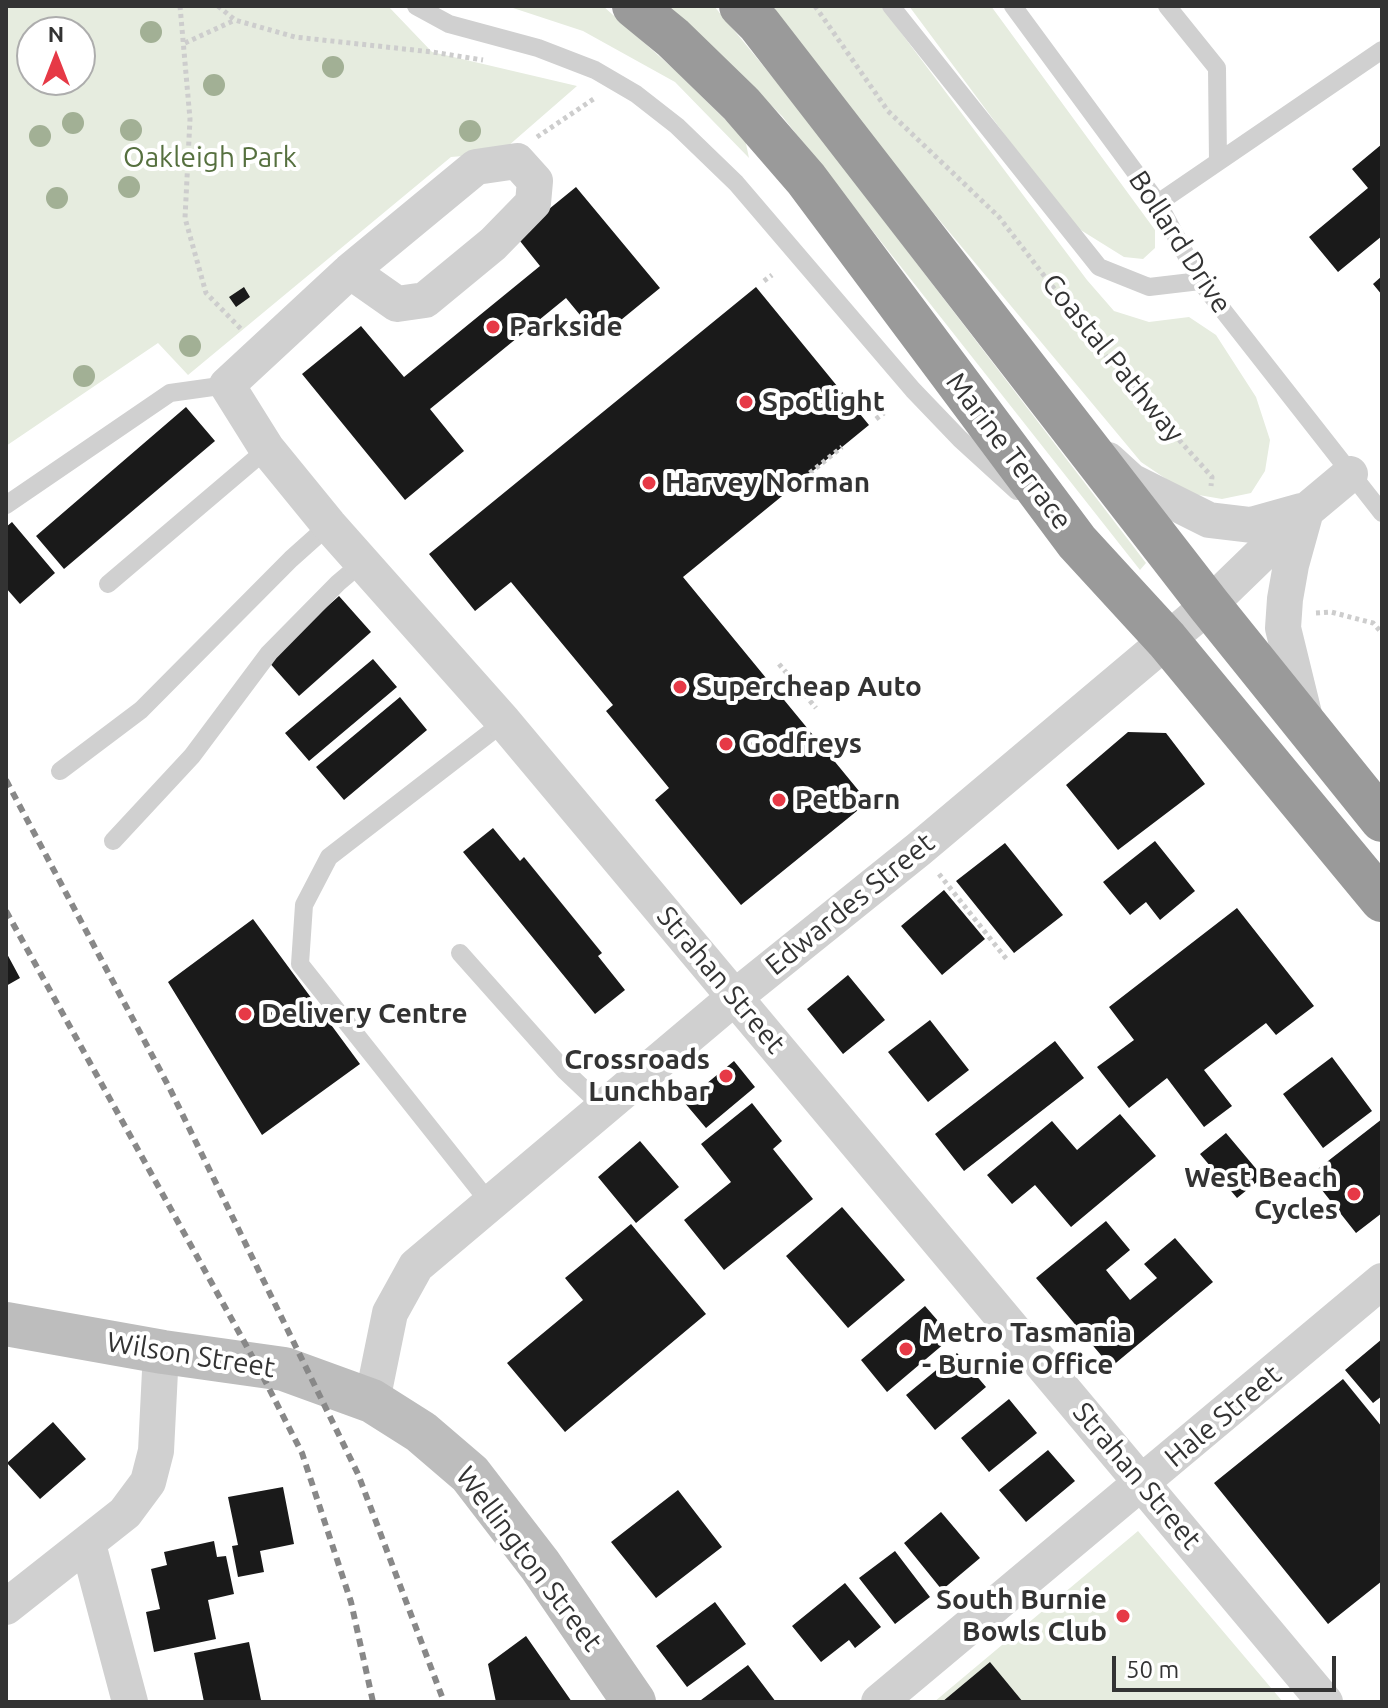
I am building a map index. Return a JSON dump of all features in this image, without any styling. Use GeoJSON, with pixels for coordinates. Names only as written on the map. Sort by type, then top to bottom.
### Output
{"type":"FeatureCollection","features":[{"type":"Feature","properties":{"kind":"highway","name":"Marine Terrace"},"geometry":{"type":"LineString","coordinates":[[634,6],[673,38],[741,104],[806,179],[1077,542],[1167,640],[1382,900]]}},
{"type":"Feature","properties":{"kind":"highway"},"geometry":{"type":"LineString","coordinates":[[741,6],[778,49],[1209,605],[1382,820]]}},
{"type":"Feature","properties":{"kind":"street"},"geometry":{"type":"LineString","coordinates":[[227,385],[350,271],[476,167],[517,161],[535,181],[533,203],[493,244],[425,300],[397,304],[350,271]]}},
{"type":"Feature","properties":{"kind":"street","name":"Strahan Street"},"geometry":{"type":"LineString","coordinates":[[227,385],[267,449],[329,525],[504,722],[1325,1702]]}},
{"type":"Feature","properties":{"kind":"street"},"geometry":{"type":"LineString","coordinates":[[1073,430],[1131,481],[1209,520],[1251,525],[1307,510]]}},
{"type":"Feature","properties":{"kind":"street","name":"Edwardes Street"},"geometry":{"type":"LineString","coordinates":[[372,1401],[390,1313],[416,1266],[489,1202],[919,849],[1209,605],[1307,510],[1350,474]]}},
{"type":"Feature","properties":{"kind":"street"},"geometry":{"type":"LineString","coordinates":[[1307,510],[1291,565],[1283,628],[1308,728]]}},
{"type":"Feature","properties":{"kind":"street","name":"Hale Street"},"geometry":{"type":"LineString","coordinates":[[879,1702],[1382,1281]]}},
{"type":"Feature","properties":{"kind":"street","name":"Wilson Street"},"geometry":{"type":"LineString","coordinates":[[6,1324],[163,1352],[284,1369],[372,1401]]}},
{"type":"Feature","properties":{"kind":"street"},"geometry":{"type":"LineString","coordinates":[[6,1607],[125,1513],[148,1482],[156,1451],[163,1352]]}},
{"type":"Feature","properties":{"kind":"street","name":"Wellington Street"},"geometry":{"type":"LineString","coordinates":[[372,1401],[421,1432],[470,1474],[540,1565],[634,1702]]}},
{"type":"Feature","properties":{"kind":"street"},"geometry":{"type":"LineString","coordinates":[[88,1544],[130,1702]]}},
{"type":"Feature","properties":{"kind":"lane"},"geometry":{"type":"LineString","coordinates":[[416,6],[449,24],[564,57],[617,83],[677,126],[736,183],[913,390],[1000,476],[1077,542]]}},
{"type":"Feature","properties":{"kind":"lane"},"geometry":{"type":"LineString","coordinates":[[891,6],[1099,267],[1149,287],[1200,281]]}},
{"type":"Feature","properties":{"kind":"lane","name":"Bollard Drive"},"geometry":{"type":"LineString","coordinates":[[1013,6],[1158,203],[1200,281],[1382,513]]}},
{"type":"Feature","properties":{"kind":"lane"},"geometry":{"type":"LineString","coordinates":[[1167,6],[1217,68],[1218,162]]}},
{"type":"Feature","properties":{"kind":"lane"},"geometry":{"type":"LineString","coordinates":[[1158,203],[1382,50]]}},
{"type":"Feature","properties":{"kind":"lane"},"geometry":{"type":"LineString","coordinates":[[6,505],[170,393],[227,385]]}},
{"type":"Feature","properties":{"kind":"lane"},"geometry":{"type":"LineString","coordinates":[[108,584],[267,449]]}},
{"type":"Feature","properties":{"kind":"lane"},"geometry":{"type":"LineString","coordinates":[[60,771],[141,710],[291,559],[329,525]]}},
{"type":"Feature","properties":{"kind":"lane"},"geometry":{"type":"LineString","coordinates":[[113,841],[192,756],[269,653],[364,561]]}},
{"type":"Feature","properties":{"kind":"lane"},"geometry":{"type":"LineString","coordinates":[[489,1202],[300,964],[304,905],[329,857],[504,722]]}},
{"type":"Feature","properties":{"kind":"lane"},"geometry":{"type":"LineString","coordinates":[[460,953],[565,1071],[603,1107]]}},
{"type":"Feature","properties":{"kind":"path"},"geometry":{"type":"LineString","coordinates":[[180,6],[190,119],[185,218],[206,293],[242,329],[261,354]]}},
{"type":"Feature","properties":{"kind":"path"},"geometry":{"type":"LineString","coordinates":[[218,6],[235,20],[295,37],[494,62]]}},
{"type":"Feature","properties":{"kind":"path","name":"Coastal Pathway"},"geometry":{"type":"LineString","coordinates":[[815,6],[888,111],[999,217],[1112,364],[1212,477],[1209,520]]}},
{"type":"Feature","properties":{"kind":"path"},"geometry":{"type":"LineString","coordinates":[[185,43],[235,20]]}},
{"type":"Feature","properties":{"kind":"path"},"geometry":{"type":"LineString","coordinates":[[526,143],[617,83]]}},
{"type":"Feature","properties":{"kind":"path"},"geometry":{"type":"LineString","coordinates":[[764,281],[772,275]]}},
{"type":"Feature","properties":{"kind":"path"},"geometry":{"type":"LineString","coordinates":[[876,419],[884,413]]}},
{"type":"Feature","properties":{"kind":"path"},"geometry":{"type":"LineString","coordinates":[[791,488],[842,447]]}},
{"type":"Feature","properties":{"kind":"path"},"geometry":{"type":"LineString","coordinates":[[1284,615],[1331,612],[1373,623],[1382,633]]}},
{"type":"Feature","properties":{"kind":"path"},"geometry":{"type":"LineString","coordinates":[[779,664],[816,708]]}},
{"type":"Feature","properties":{"kind":"path"},"geometry":{"type":"LineString","coordinates":[[919,849],[1008,961]]}},
{"type":"Feature","properties":{"kind":"green space","name":"Oakleigh Park"},"geometry":{"type":"Polygon","coordinates":[[[6,6],[388,6],[432,52],[577,86],[500,153],[451,157],[188,375],[158,343],[6,446],[6,6]]]}},
{"type":"Feature","properties":{"kind":"green space"},"geometry":{"type":"Polygon","coordinates":[[[507,6],[603,6],[677,72],[745,139],[749,158],[675,82],[583,31],[507,6]]]}},
{"type":"Feature","properties":{"kind":"green space"},"geometry":{"type":"Polygon","coordinates":[[[666,6],[714,6],[794,103],[1146,563],[1140,570],[782,116],[666,6]]]}},
{"type":"Feature","properties":{"kind":"green space"},"geometry":{"type":"Polygon","coordinates":[[[761,6],[881,6],[1087,280],[1114,311],[1149,322],[1189,317],[1216,335],[1256,397],[1270,440],[1265,471],[1251,493],[1222,499],[1187,493],[1141,462],[761,6]]]}},
{"type":"Feature","properties":{"kind":"green space"},"geometry":{"type":"Polygon","coordinates":[[[909,6],[991,6],[1155,230],[1155,248],[1143,259],[1124,257],[1071,224],[909,6]]]}},
{"type":"Feature","properties":{"kind":"green space","name":"South Burnie Bowls Club"},"geometry":{"type":"Polygon","coordinates":[[[1138,1531],[1283,1702],[934,1702],[1138,1531]]]}},
{"type":"Feature","properties":{"kind":"building"},"geometry":{"type":"Polygon","coordinates":[[[1382,144],[1382,236],[1338,272],[1309,237],[1368,188],[1352,169],[1382,144]]]}},
{"type":"Feature","properties":{"kind":"building"},"geometry":{"type":"Polygon","coordinates":[[[576,187],[660,288],[599,338],[566,298],[430,409],[464,451],[405,500],[302,374],[361,326],[404,377],[540,266],[516,236],[576,187]]]}},
{"type":"Feature","properties":{"kind":"building"},"geometry":{"type":"Polygon","coordinates":[[[1382,276],[1382,295],[1373,284],[1382,276]]]}},
{"type":"Feature","properties":{"kind":"building"},"geometry":{"type":"Polygon","coordinates":[[[244,287],[250,297],[236,307],[229,297],[244,287]]]}},
{"type":"Feature","properties":{"kind":"building"},"geometry":{"type":"Polygon","coordinates":[[[756,287],[869,425],[683,577],[868,802],[741,905],[655,800],[669,788],[606,711],[613,705],[511,582],[475,611],[429,554],[756,287]]]}},
{"type":"Feature","properties":{"kind":"building"},"geometry":{"type":"Polygon","coordinates":[[[186,407],[215,441],[64,569],[36,536],[186,407]]]}},
{"type":"Feature","properties":{"kind":"building"},"geometry":{"type":"Polygon","coordinates":[[[12,522],[55,573],[20,604],[6,588],[6,527],[12,522]]]}},
{"type":"Feature","properties":{"kind":"building"},"geometry":{"type":"Polygon","coordinates":[[[339,596],[371,632],[299,696],[267,660],[339,596]]]}},
{"type":"Feature","properties":{"kind":"building"},"geometry":{"type":"Polygon","coordinates":[[[373,659],[397,687],[309,761],[285,733],[373,659]]]}},
{"type":"Feature","properties":{"kind":"building"},"geometry":{"type":"Polygon","coordinates":[[[400,697],[427,730],[344,800],[316,767],[400,697]]]}},
{"type":"Feature","properties":{"kind":"building"},"geometry":{"type":"Polygon","coordinates":[[[1128,732],[1166,733],[1205,784],[1118,850],[1066,785],[1128,732]]]}},
{"type":"Feature","properties":{"kind":"building"},"geometry":{"type":"Polygon","coordinates":[[[493,828],[520,861],[524,857],[602,953],[598,956],[625,990],[595,1014],[463,852],[493,828]]]}},
{"type":"Feature","properties":{"kind":"building"},"geometry":{"type":"Polygon","coordinates":[[[1155,841],[1195,891],[1160,920],[1146,902],[1130,915],[1103,882],[1155,841]]]}},
{"type":"Feature","properties":{"kind":"building"},"geometry":{"type":"Polygon","coordinates":[[[1005,843],[1063,915],[1014,953],[956,881],[1005,843]]]}},
{"type":"Feature","properties":{"kind":"building"},"geometry":{"type":"Polygon","coordinates":[[[944,890],[985,939],[942,975],[901,926],[944,890]]]}},
{"type":"Feature","properties":{"kind":"building"},"geometry":{"type":"Polygon","coordinates":[[[1237,908],[1314,1006],[1276,1035],[1266,1023],[1204,1070],[1232,1106],[1204,1127],[1167,1078],[1129,1108],[1097,1067],[1134,1040],[1109,1007],[1237,908]]]}},
{"type":"Feature","properties":{"kind":"building"},"geometry":{"type":"Polygon","coordinates":[[[253,919],[360,1064],[262,1135],[168,982],[253,919]]]}},
{"type":"Feature","properties":{"kind":"building"},"geometry":{"type":"Polygon","coordinates":[[[6,952],[20,978],[6,986],[6,952]]]}},
{"type":"Feature","properties":{"kind":"building"},"geometry":{"type":"Polygon","coordinates":[[[848,975],[885,1020],[843,1054],[807,1009],[848,975]]]}},
{"type":"Feature","properties":{"kind":"building"},"geometry":{"type":"Polygon","coordinates":[[[930,1020],[969,1070],[928,1102],[888,1052],[930,1020]]]}},
{"type":"Feature","properties":{"kind":"building"},"geometry":{"type":"Polygon","coordinates":[[[1055,1041],[1084,1078],[964,1171],[935,1134],[1055,1041]]]}},
{"type":"Feature","properties":{"kind":"building"},"geometry":{"type":"Polygon","coordinates":[[[1332,1057],[1372,1111],[1323,1148],[1283,1094],[1332,1057]]]}},
{"type":"Feature","properties":{"kind":"building"},"geometry":{"type":"Polygon","coordinates":[[[734,1061],[755,1087],[706,1128],[684,1102],[734,1061]]]}},
{"type":"Feature","properties":{"kind":"building"},"geometry":{"type":"Polygon","coordinates":[[[752,1103],[782,1141],[773,1149],[813,1199],[724,1270],[684,1220],[731,1182],[701,1144],[752,1103]]]}},
{"type":"Feature","properties":{"kind":"building"},"geometry":{"type":"Polygon","coordinates":[[[1120,1114],[1156,1156],[1071,1227],[1035,1185],[1012,1204],[987,1175],[1052,1121],[1077,1150],[1120,1114]]]}},
{"type":"Feature","properties":{"kind":"building","name":"West Beach Cycles"},"geometry":{"type":"Polygon","coordinates":[[[1382,1119],[1382,1213],[1356,1233],[1310,1175],[1382,1119]]]}},
{"type":"Feature","properties":{"kind":"building"},"geometry":{"type":"Polygon","coordinates":[[[1226,1133],[1263,1177],[1237,1198],[1200,1154],[1226,1133]]]}},
{"type":"Feature","properties":{"kind":"building"},"geometry":{"type":"Polygon","coordinates":[[[640,1141],[679,1187],[636,1223],[598,1177],[640,1141]]]}},
{"type":"Feature","properties":{"kind":"building"},"geometry":{"type":"Polygon","coordinates":[[[842,1207],[905,1280],[848,1328],[786,1256],[842,1207]]]}},
{"type":"Feature","properties":{"kind":"building"},"geometry":{"type":"Polygon","coordinates":[[[1106,1221],[1130,1250],[1106,1270],[1130,1300],[1157,1278],[1144,1264],[1175,1238],[1213,1282],[1111,1367],[1036,1278],[1106,1221]]]}},
{"type":"Feature","properties":{"kind":"building"},"geometry":{"type":"Polygon","coordinates":[[[631,1224],[706,1314],[565,1432],[507,1363],[583,1300],[565,1278],[631,1224]]]}},
{"type":"Feature","properties":{"kind":"building","name":"Metro Tasmania - Burnie Office"},"geometry":{"type":"Polygon","coordinates":[[[925,1306],[952,1337],[887,1392],[861,1360],[925,1306]]]}},
{"type":"Feature","properties":{"kind":"building"},"geometry":{"type":"Polygon","coordinates":[[[1382,1339],[1382,1396],[1373,1403],[1345,1370],[1382,1339]]]}},
{"type":"Feature","properties":{"kind":"building"},"geometry":{"type":"Polygon","coordinates":[[[957,1353],[986,1387],[935,1430],[906,1395],[957,1353]]]}},
{"type":"Feature","properties":{"kind":"building"},"geometry":{"type":"Polygon","coordinates":[[[1343,1379],[1382,1427],[1382,1581],[1328,1624],[1214,1483],[1343,1379]]]}},
{"type":"Feature","properties":{"kind":"building"},"geometry":{"type":"Polygon","coordinates":[[[1009,1399],[1037,1433],[989,1472],[961,1438],[1009,1399]]]}},
{"type":"Feature","properties":{"kind":"building"},"geometry":{"type":"Polygon","coordinates":[[[53,1422],[86,1459],[40,1499],[7,1463],[53,1422]]]}},
{"type":"Feature","properties":{"kind":"building"},"geometry":{"type":"Polygon","coordinates":[[[1048,1450],[1075,1481],[1026,1522],[999,1490],[1048,1450]]]}},
{"type":"Feature","properties":{"kind":"building"},"geometry":{"type":"Polygon","coordinates":[[[283,1487],[294,1544],[260,1551],[264,1572],[238,1577],[232,1546],[238,1545],[228,1497],[283,1487]]]}},
{"type":"Feature","properties":{"kind":"building"},"geometry":{"type":"Polygon","coordinates":[[[678,1490],[722,1547],[656,1598],[611,1542],[678,1490]]]}},
{"type":"Feature","properties":{"kind":"building"},"geometry":{"type":"Polygon","coordinates":[[[941,1512],[980,1558],[942,1590],[904,1543],[941,1512]]]}},
{"type":"Feature","properties":{"kind":"building"},"geometry":{"type":"Polygon","coordinates":[[[214,1541],[217,1557],[226,1556],[234,1594],[208,1600],[216,1639],[154,1652],[146,1612],[160,1609],[151,1569],[167,1565],[164,1552],[214,1541]]]}},
{"type":"Feature","properties":{"kind":"building"},"geometry":{"type":"Polygon","coordinates":[[[895,1551],[930,1597],[895,1624],[859,1578],[895,1551]]]}},
{"type":"Feature","properties":{"kind":"building"},"geometry":{"type":"Polygon","coordinates":[[[845,1583],[881,1627],[855,1648],[849,1640],[821,1662],[792,1626],[845,1583]]]}},
{"type":"Feature","properties":{"kind":"building"},"geometry":{"type":"Polygon","coordinates":[[[715,1602],[746,1644],[687,1687],[656,1646],[715,1602]]]}},
{"type":"Feature","properties":{"kind":"building"},"geometry":{"type":"Polygon","coordinates":[[[526,1636],[572,1702],[496,1702],[488,1664],[526,1636]]]}},
{"type":"Feature","properties":{"kind":"building"},"geometry":{"type":"Polygon","coordinates":[[[249,1642],[261,1700],[204,1702],[194,1653],[249,1642]]]}},
{"type":"Feature","properties":{"kind":"building"},"geometry":{"type":"Polygon","coordinates":[[[990,1662],[1023,1702],[942,1702],[990,1662]]]}},
{"type":"Feature","properties":{"kind":"building"},"geometry":{"type":"Polygon","coordinates":[[[748,1665],[776,1702],[701,1700],[748,1665]]]}},
{"type":"Feature","properties":{"kind":"railway"},"geometry":{"type":"LineString","coordinates":[[6,780],[170,1089],[358,1474],[444,1702]]}},
{"type":"Feature","properties":{"kind":"railway"},"geometry":{"type":"LineString","coordinates":[[6,911],[257,1365],[302,1453],[351,1602],[373,1702]]}},
{"type":"Feature","properties":{"kind":"place","name":"Parkside"},"geometry":{"type":"Point","coordinates":[493,327]}},
{"type":"Feature","properties":{"kind":"place","name":"Spotlight"},"geometry":{"type":"Point","coordinates":[746,402]}},
{"type":"Feature","properties":{"kind":"place","name":"Harvey Norman"},"geometry":{"type":"Point","coordinates":[649,483]}},
{"type":"Feature","properties":{"kind":"place","name":"Supercheap Auto"},"geometry":{"type":"Point","coordinates":[680,687]}},
{"type":"Feature","properties":{"kind":"place","name":"Godfreys"},"geometry":{"type":"Point","coordinates":[726,744]}},
{"type":"Feature","properties":{"kind":"place","name":"Petbarn"},"geometry":{"type":"Point","coordinates":[779,800]}},
{"type":"Feature","properties":{"kind":"place","name":"Delivery Centre"},"geometry":{"type":"Point","coordinates":[245,1014]}},
{"type":"Feature","properties":{"kind":"place","name":"Crossroads Lunchbar"},"geometry":{"type":"Point","coordinates":[726,1076]}},
{"type":"Feature","properties":{"kind":"place","name":"West Beach Cycles"},"geometry":{"type":"Point","coordinates":[1354,1194]}},
{"type":"Feature","properties":{"kind":"place","name":"Metro Tasmania - Burnie Office"},"geometry":{"type":"Point","coordinates":[906,1349]}},
{"type":"Feature","properties":{"kind":"place","name":"South Burnie Bowls Club"},"geometry":{"type":"Point","coordinates":[1123,1616]}}]}
